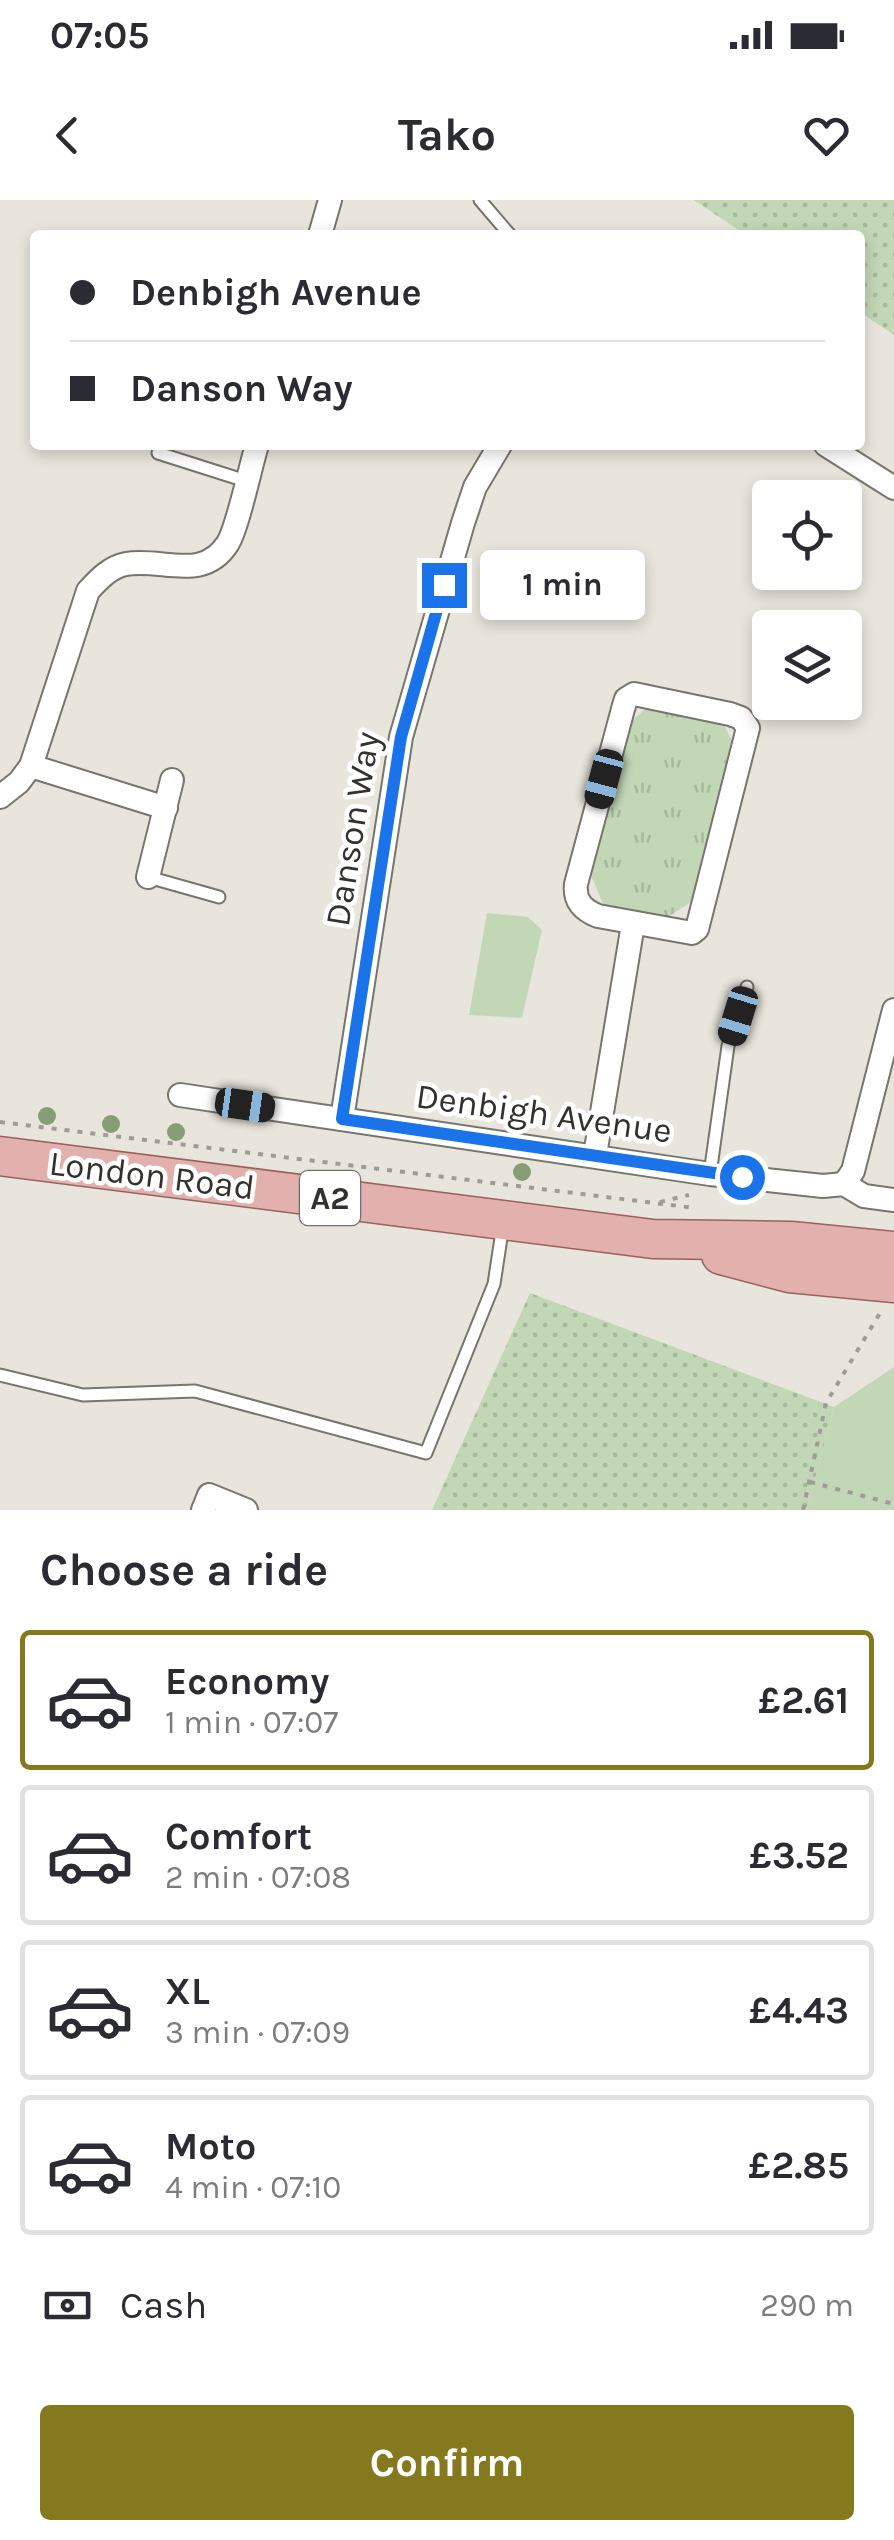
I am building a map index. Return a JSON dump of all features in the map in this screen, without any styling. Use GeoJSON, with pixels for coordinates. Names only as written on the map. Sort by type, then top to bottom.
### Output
{"type":"FeatureCollection","features":[{"type":"Feature","properties":{"kind":"main road","name":"London Road"},"geometry":{"type":"LineString","coordinates":[[0,1156],[504,1221],[658,1221],[791,1241],[894,1250]]}},
{"type":"Feature","properties":{"kind":"main road","name":"London Road"},"geometry":{"type":"LineString","coordinates":[[658,1221],[789,1273],[887,1297]]}},
{"type":"Feature","properties":{"kind":"street"},"geometry":{"type":"LineString","coordinates":[[321,230],[330,200]]}},
{"type":"Feature","properties":{"kind":"street"},"geometry":{"type":"LineString","coordinates":[[0,798],[20,782],[31,766],[88,591],[102,575],[126,564],[182,567],[200,565],[216,556],[229,542],[256,450]]}},
{"type":"Feature","properties":{"kind":"street","name":"Danson Way"},"geometry":{"type":"LineString","coordinates":[[342,1119],[401,737],[463,522],[475,488],[497,450]]}},
{"type":"Feature","properties":{"kind":"street"},"geometry":{"type":"LineString","coordinates":[[834,450],[894,488]]}},
{"type":"Feature","properties":{"kind":"street"},"geometry":{"type":"LineString","coordinates":[[634,694],[646,695],[741,718],[748,728],[746,744],[697,928],[686,934],[633,924],[586,911],[575,891],[626,700],[634,694]]}},
{"type":"Feature","properties":{"kind":"street"},"geometry":{"type":"LineString","coordinates":[[31,766],[166,808]]}},
{"type":"Feature","properties":{"kind":"street"},"geometry":{"type":"LineString","coordinates":[[148,877],[172,780]]}},
{"type":"Feature","properties":{"kind":"street"},"geometry":{"type":"LineString","coordinates":[[595,1156],[633,924]]}},
{"type":"Feature","properties":{"kind":"street"},"geometry":{"type":"LineString","coordinates":[[844,1184],[853,1171],[894,1010]]}},
{"type":"Feature","properties":{"kind":"street","name":"Denbigh Avenue"},"geometry":{"type":"LineString","coordinates":[[180,1096],[710,1174],[823,1186],[844,1184],[864,1196],[894,1200]]}},
{"type":"Feature","properties":{"kind":"street"},"geometry":{"type":"LineString","coordinates":[[202,1510],[209,1495],[246,1510]]}},
{"type":"Feature","properties":{"kind":"lane"},"geometry":{"type":"LineString","coordinates":[[480,200],[506,230]]}},
{"type":"Feature","properties":{"kind":"lane"},"geometry":{"type":"LineString","coordinates":[[158,452],[246,482]]}},
{"type":"Feature","properties":{"kind":"lane"},"geometry":{"type":"LineString","coordinates":[[148,877],[219,897]]}},
{"type":"Feature","properties":{"kind":"lane"},"geometry":{"type":"LineString","coordinates":[[710,1174],[728,1046],[747,987]]}},
{"type":"Feature","properties":{"kind":"lane"},"geometry":{"type":"LineString","coordinates":[[0,1375],[83,1395],[195,1391],[426,1452],[494,1284],[504,1221]]}},
{"type":"Feature","properties":{"kind":"path"},"geometry":{"type":"LineString","coordinates":[[0,1122],[658,1221]]}},
{"type":"Feature","properties":{"kind":"path"},"geometry":{"type":"LineString","coordinates":[[803,1510],[826,1404],[887,1297]]}},
{"type":"Feature","properties":{"kind":"path"},"geometry":{"type":"LineString","coordinates":[[810,1482],[894,1504]]}},
{"type":"Feature","properties":{"kind":"green space"},"geometry":{"type":"Polygon","coordinates":[[[694,200],[894,200],[894,335],[865,315],[865,230],[739,230],[694,200]]]}},
{"type":"Feature","properties":{"kind":"green space"},"geometry":{"type":"Polygon","coordinates":[[[649,705],[722,722],[735,746],[697,898],[662,921],[604,906],[588,868],[628,725],[649,705]]]}},
{"type":"Feature","properties":{"kind":"green space"},"geometry":{"type":"Polygon","coordinates":[[[487,913],[528,917],[542,930],[522,1018],[469,1015],[487,913]]]}},
{"type":"Feature","properties":{"kind":"green space"},"geometry":{"type":"Polygon","coordinates":[[[530,1293],[834,1407],[807,1510],[432,1510],[530,1293]]]}},
{"type":"Feature","properties":{"kind":"green space"},"geometry":{"type":"Polygon","coordinates":[[[894,1367],[894,1510],[807,1510],[834,1407],[894,1367]]]}},
{"type":"Feature","properties":{"kind":"route"},"geometry":{"type":"LineString","coordinates":[[444,585],[401,737],[342,1119],[742,1177]]}}]}
